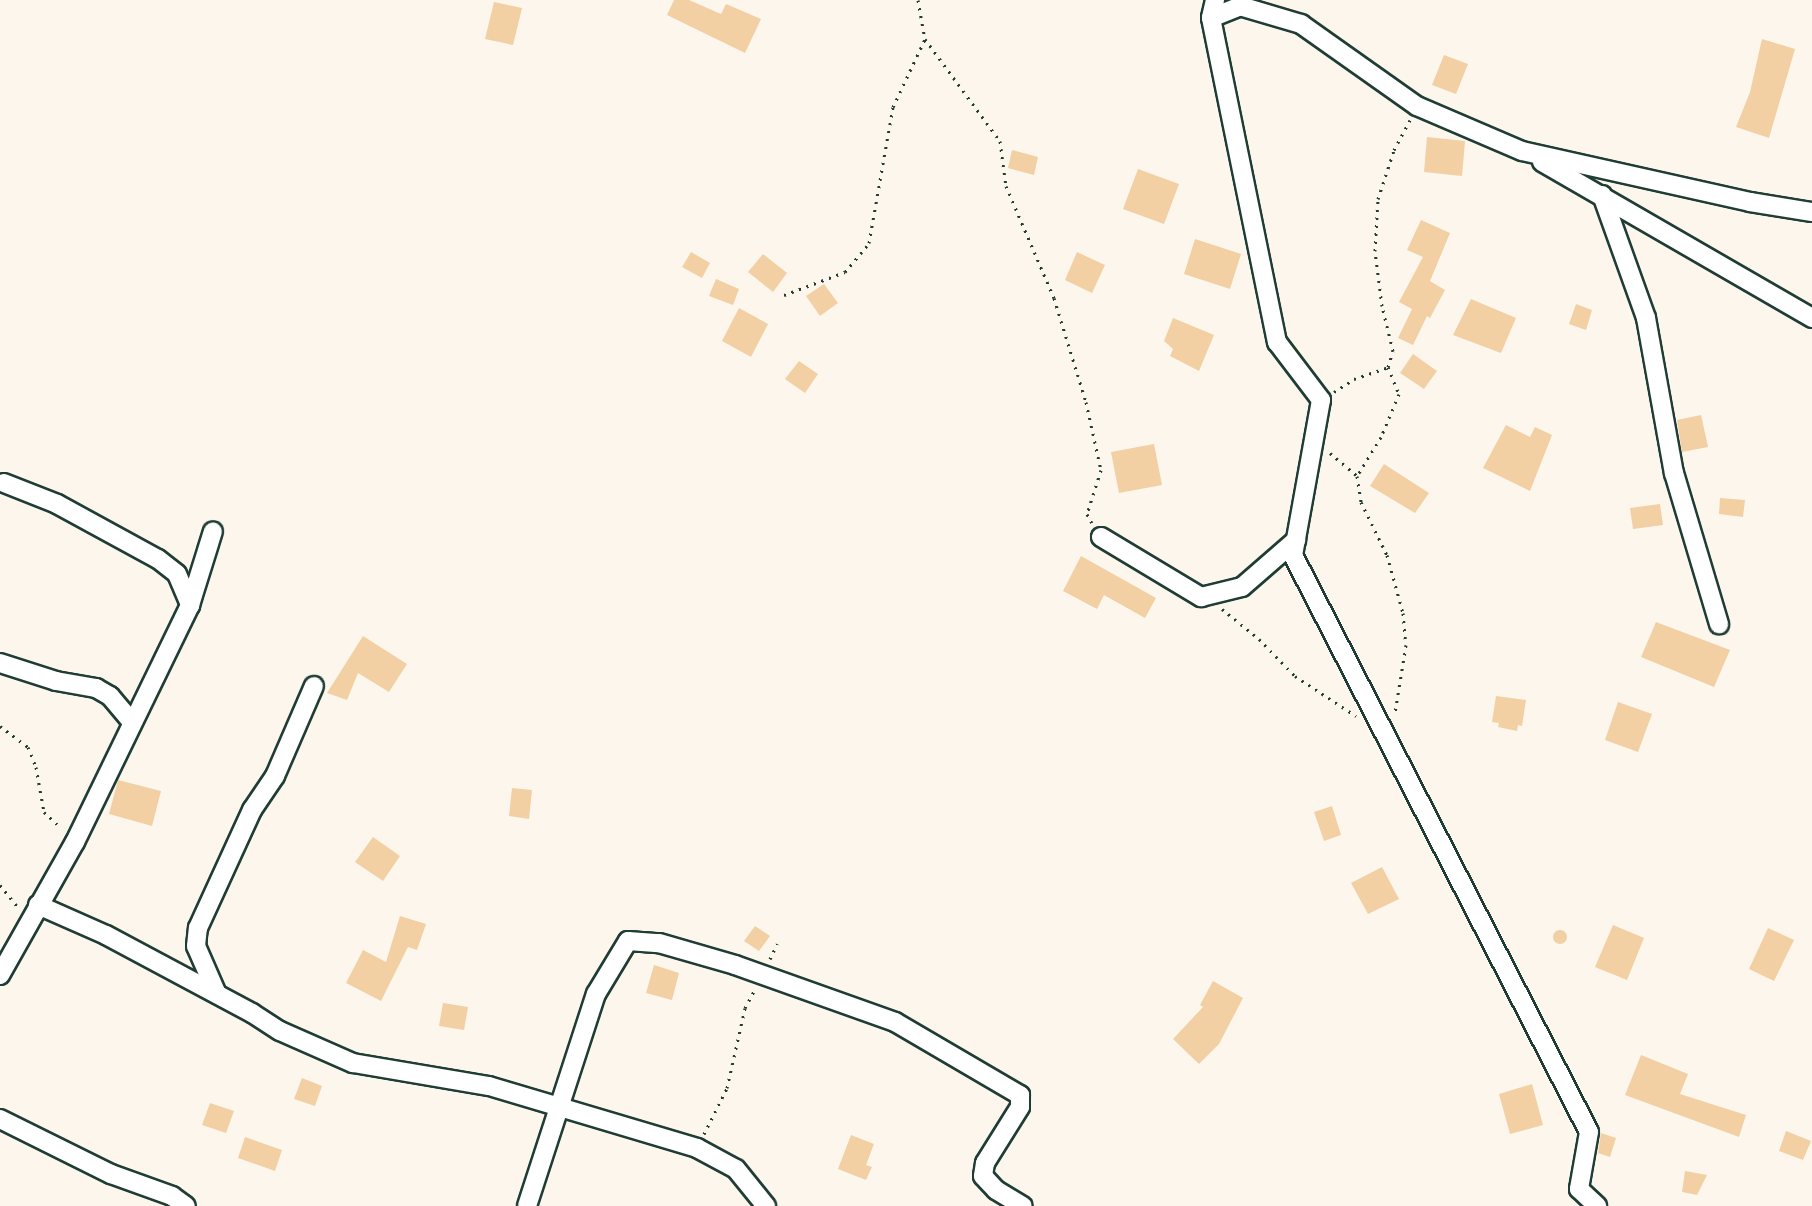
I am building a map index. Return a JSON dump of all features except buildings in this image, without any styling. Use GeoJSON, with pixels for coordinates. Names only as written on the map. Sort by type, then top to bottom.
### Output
{"type":"FeatureCollection","features":[{"type":"Feature","properties":{"kind":"street"},"geometry":{"type":"LineString","coordinates":[[1597,1206],[1579,1189],[1589,1132],[1293,555],[1321,400],[1277,342],[1213,9],[1240,6],[1301,24],[1417,106],[1522,151],[1812,318]]}},
{"type":"Feature","properties":{"kind":"street"},"geometry":{"type":"LineString","coordinates":[[1522,151],[1750,202],[1812,212]]}},
{"type":"Feature","properties":{"kind":"street"},"geometry":{"type":"LineString","coordinates":[[1602,195],[1646,318],[1674,473],[1719,624]]}},
{"type":"Feature","properties":{"kind":"street"},"geometry":{"type":"LineString","coordinates":[[4,483],[57,504],[158,559],[177,574],[190,605]]}},
{"type":"Feature","properties":{"kind":"street"},"geometry":{"type":"LineString","coordinates":[[0,975],[75,842],[190,605],[213,531]]}},
{"type":"Feature","properties":{"kind":"street"},"geometry":{"type":"LineString","coordinates":[[1101,537],[1201,597],[1242,587],[1296,540]]}},
{"type":"Feature","properties":{"kind":"street"},"geometry":{"type":"LineString","coordinates":[[0,663],[56,681],[96,688],[110,696],[132,722]]}},
{"type":"Feature","properties":{"kind":"street"},"geometry":{"type":"LineString","coordinates":[[217,994],[196,946],[198,928],[252,810],[275,776],[314,686]]}},
{"type":"Feature","properties":{"kind":"street"},"geometry":{"type":"LineString","coordinates":[[34,914],[106,935],[280,1031],[353,1063],[452,1077],[561,1106],[697,1148],[736,1169],[766,1206]]}},
{"type":"Feature","properties":{"kind":"street"},"geometry":{"type":"LineString","coordinates":[[527,1206],[535,1173],[561,1106],[596,994],[628,941],[659,943],[895,1022],[1020,1095],[1020,1107],[985,1163],[983,1176],[996,1190],[1023,1206]]}},
{"type":"Feature","properties":{"kind":"street"},"geometry":{"type":"LineString","coordinates":[[0,1119],[176,1203]]}},
{"type":"Feature","properties":{"kind":"path"},"geometry":{"type":"LineString","coordinates":[[918,0],[925,39],[1000,141],[1006,186],[1054,298],[1086,402],[1101,470],[1087,514],[1101,537]]}},
{"type":"Feature","properties":{"kind":"path"},"geometry":{"type":"LineString","coordinates":[[784,295],[845,272],[869,243],[893,107],[925,39]]}},
{"type":"Feature","properties":{"kind":"path"},"geometry":{"type":"LineString","coordinates":[[1392,748],[1406,645],[1403,613],[1387,555],[1361,502],[1357,476],[1381,437],[1399,394],[1388,367],[1393,351],[1382,306],[1375,251],[1378,199],[1394,150],[1417,106]]}},
{"type":"Feature","properties":{"kind":"path"},"geometry":{"type":"LineString","coordinates":[[1321,400],[1354,379],[1388,367]]}},
{"type":"Feature","properties":{"kind":"path"},"geometry":{"type":"LineString","coordinates":[[1315,434],[1334,458],[1357,476]]}},
{"type":"Feature","properties":{"kind":"path"},"geometry":{"type":"LineString","coordinates":[[1201,597],[1226,611],[1295,676],[1360,720]]}},
{"type":"Feature","properties":{"kind":"path"},"geometry":{"type":"LineString","coordinates":[[0,726],[28,747],[36,767],[44,812],[75,842]]}},
{"type":"Feature","properties":{"kind":"path"},"geometry":{"type":"LineString","coordinates":[[0,885],[34,914]]}},
{"type":"Feature","properties":{"kind":"path"},"geometry":{"type":"LineString","coordinates":[[697,1148],[727,1088],[745,1008],[777,944]]}}]}
